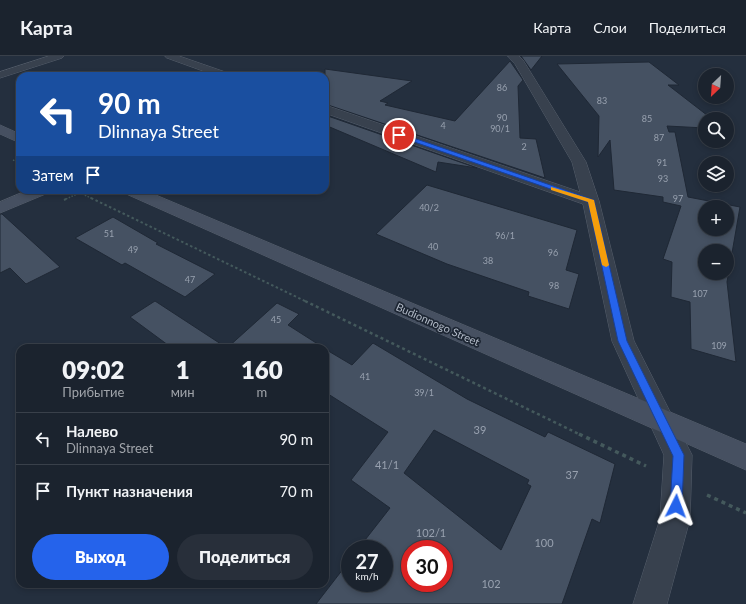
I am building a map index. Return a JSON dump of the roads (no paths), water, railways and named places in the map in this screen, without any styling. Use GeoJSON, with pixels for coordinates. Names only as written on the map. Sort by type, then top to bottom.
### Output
{"type":"FeatureCollection","features":[{"type":"Feature","properties":{"kind":"street"},"geometry":{"type":"LineString","coordinates":[[0,75],[59,56]]}},
{"type":"Feature","properties":{"kind":"street"},"geometry":{"type":"LineString","coordinates":[[170,56],[216,72]]}},
{"type":"Feature","properties":{"kind":"street"},"geometry":{"type":"LineString","coordinates":[[514,56],[579,162],[591,201],[623,341],[678,455],[676,519],[650,604]]}},
{"type":"Feature","properties":{"kind":"street"},"geometry":{"type":"LineString","coordinates":[[329,111],[591,201]]}},
{"type":"Feature","properties":{"kind":"street"},"geometry":{"type":"LineString","coordinates":[[0,129],[16,137]]}},
{"type":"Feature","properties":{"kind":"street"},"geometry":{"type":"LineString","coordinates":[[0,208],[33,194]]}},
{"type":"Feature","properties":{"kind":"street","name":"Budionnogo Street"},"geometry":{"type":"LineString","coordinates":[[139,194],[746,457]]}}]}
